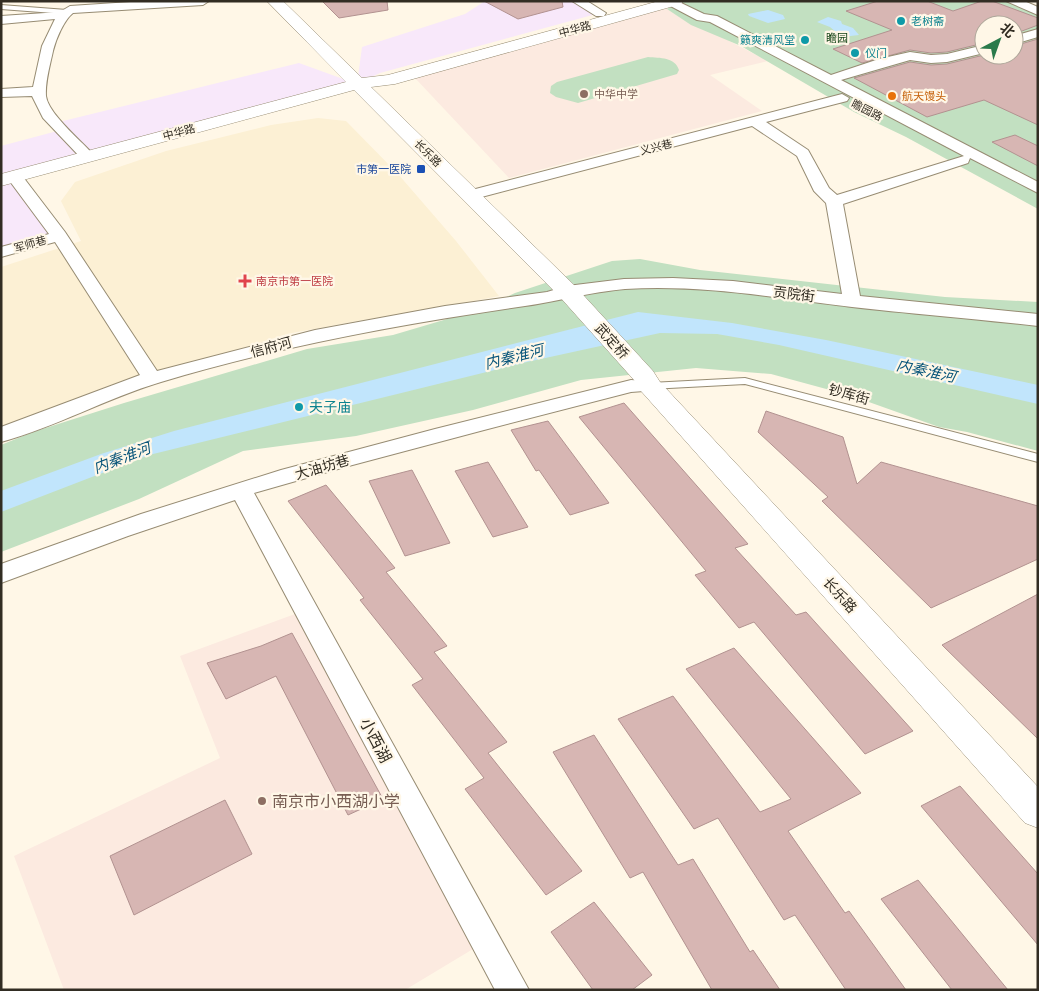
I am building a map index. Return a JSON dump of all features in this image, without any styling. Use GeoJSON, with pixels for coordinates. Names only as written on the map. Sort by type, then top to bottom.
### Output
{"type":"FeatureCollection","features":[{"type":"Feature","properties":{"kind":"main road","name":"长乐路"},"geometry":{"type":"LineString","coordinates":[[274,1],[470,195],[566,298]]}},
{"type":"Feature","properties":{"kind":"main road","name":"中华路"},"geometry":{"type":"LineString","coordinates":[[358,84],[380,72],[642,1]]}},
{"type":"Feature","properties":{"kind":"main road","name":"中华路"},"geometry":{"type":"LineString","coordinates":[[8,178],[358,84],[389,80],[676,1]]}},
{"type":"Feature","properties":{"kind":"main road","name":"武定桥"},"geometry":{"type":"LineString","coordinates":[[566,298],[647,381]]}},
{"type":"Feature","properties":{"kind":"main road","name":"长乐路"},"geometry":{"type":"LineString","coordinates":[[647,381],[1038,812]]}},
{"type":"Feature","properties":{"kind":"street"},"geometry":{"type":"LineString","coordinates":[[1,20],[203,1]]}},
{"type":"Feature","properties":{"kind":"street"},"geometry":{"type":"LineString","coordinates":[[578,1],[600,13]]}},
{"type":"Feature","properties":{"kind":"street","name":"瞻园路"},"geometry":{"type":"LineString","coordinates":[[667,1],[701,17],[713,19],[829,80],[851,98],[1038,199]]}},
{"type":"Feature","properties":{"kind":"street"},"geometry":{"type":"LineString","coordinates":[[1012,1],[1038,11]]}},
{"type":"Feature","properties":{"kind":"street"},"geometry":{"type":"LineString","coordinates":[[65,13],[48,46],[39,98],[48,115],[87,156]]}},
{"type":"Feature","properties":{"kind":"street","name":"瞻园路"},"geometry":{"type":"LineString","coordinates":[[701,17],[702,22],[851,98],[1038,188]]}},
{"type":"Feature","properties":{"kind":"street"},"geometry":{"type":"LineString","coordinates":[[1024,37],[1038,33]]}},
{"type":"Feature","properties":{"kind":"street"},"geometry":{"type":"LineString","coordinates":[[829,80],[884,62],[910,56],[931,59],[948,58],[974,52]]}},
{"type":"Feature","properties":{"kind":"street"},"geometry":{"type":"LineString","coordinates":[[1,93],[40,91]]}},
{"type":"Feature","properties":{"kind":"street","name":"义兴巷"},"geometry":{"type":"LineString","coordinates":[[470,195],[851,98]]}},
{"type":"Feature","properties":{"kind":"street"},"geometry":{"type":"LineString","coordinates":[[756,122],[803,153],[822,191],[834,201],[852,301]]}},
{"type":"Feature","properties":{"kind":"street"},"geometry":{"type":"LineString","coordinates":[[834,201],[963,160]]}},
{"type":"Feature","properties":{"kind":"street"},"geometry":{"type":"LineString","coordinates":[[8,178],[59,236],[152,378]]}},
{"type":"Feature","properties":{"kind":"street","name":"军师巷"},"geometry":{"type":"LineString","coordinates":[[1,252],[59,236]]}},
{"type":"Feature","properties":{"kind":"street","name":"贡院街"},"geometry":{"type":"LineString","coordinates":[[566,298],[624,284],[673,282],[733,286],[852,301],[1038,320]]}},
{"type":"Feature","properties":{"kind":"street","name":"信府河"},"geometry":{"type":"LineString","coordinates":[[1,435],[152,378],[315,336],[445,312],[566,298]]}},
{"type":"Feature","properties":{"kind":"street","name":"大油坊巷"},"geometry":{"type":"LineString","coordinates":[[1,574],[95,538],[241,490],[398,445],[647,381]]}},
{"type":"Feature","properties":{"kind":"street","name":"小西湖"},"geometry":{"type":"LineString","coordinates":[[241,490],[513,990]]}},
{"type":"Feature","properties":{"kind":"lane"},"geometry":{"type":"LineString","coordinates":[[1,7],[65,13]]}},
{"type":"Feature","properties":{"kind":"lane","name":"钞库街"},"geometry":{"type":"LineString","coordinates":[[647,381],[745,381],[1038,458]]}},
{"type":"Feature","properties":{"kind":"shaded area"},"geometry":{"type":"Polygon","coordinates":[[[485,1],[578,1],[600,13],[380,73],[357,84],[362,47],[465,14],[485,1]]]}},
{"type":"Feature","properties":{"kind":"shaded area","name":"中华中学"},"geometry":{"type":"Polygon","coordinates":[[[662,6],[768,61],[710,75],[762,111],[509,178],[415,78],[662,6]]]}},
{"type":"Feature","properties":{"kind":"shaded area"},"geometry":{"type":"Polygon","coordinates":[[[299,63],[357,84],[14,176],[59,236],[1,252],[1,146],[61,130],[55,123],[299,63]]]}},
{"type":"Feature","properties":{"kind":"shaded area","name":"南京市第一医院"},"geometry":{"type":"Polygon","coordinates":[[[318,118],[346,121],[398,174],[456,241],[499,296],[415,313],[287,334],[1,426],[1,267],[81,241],[61,201],[75,182],[166,151],[271,125],[318,118]]]}},
{"type":"Feature","properties":{"kind":"shaded area","name":"南京市小西湖小学"},"geometry":{"type":"Polygon","coordinates":[[[295,614],[473,949],[405,990],[64,990],[14,856],[220,758],[180,656],[295,614]]]}},
{"type":"Feature","properties":{"kind":"green space","name":"瞻园"},"geometry":{"type":"Polygon","coordinates":[[[679,1],[1023,1],[1038,7],[1038,209],[906,137],[854,112],[741,46],[691,25],[667,9],[679,1]]]}},
{"type":"Feature","properties":{"kind":"green space"},"geometry":{"type":"Polygon","coordinates":[[[648,57],[671,60],[679,70],[677,74],[578,103],[556,97],[550,93],[551,86],[557,82],[648,57]]]}},
{"type":"Feature","properties":{"kind":"green space","name":"夫子庙"},"geometry":{"type":"Polygon","coordinates":[[[640,259],[700,270],[945,297],[1038,302],[1038,451],[967,432],[939,427],[852,396],[771,374],[696,368],[581,380],[473,410],[356,436],[243,451],[139,499],[1,552],[1,445],[33,432],[124,403],[307,349],[393,335],[481,309],[515,293],[612,261],[640,259]]]}},
{"type":"Feature","properties":{"kind":"water"},"geometry":{"type":"Polygon","coordinates":[[[768,10],[783,15],[785,19],[768,23],[748,14],[768,10]]]}},
{"type":"Feature","properties":{"kind":"water"},"geometry":{"type":"Polygon","coordinates":[[[828,17],[841,21],[842,24],[853,28],[859,35],[842,37],[830,27],[817,22],[828,17]]]}},
{"type":"Feature","properties":{"kind":"water","name":"内秦淮河"},"geometry":{"type":"Polygon","coordinates":[[[638,312],[732,323],[826,340],[1038,385],[1038,404],[779,345],[717,334],[660,333],[527,362],[149,455],[1,512],[1,491],[101,454],[174,431],[638,312]]]}},
{"type":"Feature","properties":{"kind":"building"},"geometry":{"type":"Polygon","coordinates":[[[322,1],[387,1],[388,10],[339,18],[322,1]]]}},
{"type":"Feature","properties":{"kind":"building"},"geometry":{"type":"Polygon","coordinates":[[[484,1],[562,1],[563,7],[518,19],[484,1]]]}},
{"type":"Feature","properties":{"kind":"building"},"geometry":{"type":"Polygon","coordinates":[[[878,1],[927,1],[953,11],[982,1],[992,1],[1038,18],[1038,25],[1024,30],[1024,15],[974,15],[974,45],[947,52],[931,53],[910,50],[862,63],[833,49],[892,30],[846,11],[878,1]]]}},
{"type":"Feature","properties":{"kind":"building"},"geometry":{"type":"Polygon","coordinates":[[[1038,39],[1038,125],[984,100],[927,117],[854,78],[910,62],[931,65],[947,64],[974,57],[974,65],[1024,65],[1024,43],[1038,39]]]}},
{"type":"Feature","properties":{"kind":"building"},"geometry":{"type":"Polygon","coordinates":[[[1015,135],[1038,146],[1038,166],[992,142],[1015,135]]]}},
{"type":"Feature","properties":{"kind":"building"},"geometry":{"type":"Polygon","coordinates":[[[624,403],[748,544],[735,548],[796,615],[806,612],[913,731],[865,754],[754,622],[739,628],[695,575],[706,571],[579,417],[624,403]]]}},
{"type":"Feature","properties":{"kind":"building"},"geometry":{"type":"Polygon","coordinates":[[[766,411],[843,437],[857,484],[881,462],[1038,506],[1038,559],[931,608],[822,501],[828,497],[758,432],[766,411]]]}},
{"type":"Feature","properties":{"kind":"building"},"geometry":{"type":"Polygon","coordinates":[[[548,421],[609,503],[570,515],[539,470],[536,471],[511,430],[548,421]]]}},
{"type":"Feature","properties":{"kind":"building"},"geometry":{"type":"Polygon","coordinates":[[[488,462],[528,527],[493,537],[455,471],[488,462]]]}},
{"type":"Feature","properties":{"kind":"building"},"geometry":{"type":"Polygon","coordinates":[[[412,470],[450,543],[405,556],[369,481],[412,470]]]}},
{"type":"Feature","properties":{"kind":"building"},"geometry":{"type":"Polygon","coordinates":[[[326,485],[395,568],[386,572],[447,646],[434,652],[507,742],[488,753],[582,871],[546,895],[465,789],[484,778],[412,685],[423,679],[360,600],[364,598],[288,501],[326,485]]]}},
{"type":"Feature","properties":{"kind":"building"},"geometry":{"type":"Polygon","coordinates":[[[1038,594],[1038,739],[942,645],[1038,594]]]}},
{"type":"Feature","properties":{"kind":"building"},"geometry":{"type":"Polygon","coordinates":[[[292,633],[383,799],[348,815],[276,676],[226,699],[207,663],[261,646],[292,633]]]}},
{"type":"Feature","properties":{"kind":"building"},"geometry":{"type":"Polygon","coordinates":[[[734,648],[861,793],[788,831],[845,913],[849,911],[906,990],[846,990],[795,915],[784,920],[718,818],[694,829],[618,719],[673,696],[760,812],[791,799],[686,669],[734,648]]]}},
{"type":"Feature","properties":{"kind":"building"},"geometry":{"type":"Polygon","coordinates":[[[594,735],[678,865],[693,859],[750,952],[753,950],[780,990],[712,990],[643,872],[630,878],[553,752],[594,735]]]}},
{"type":"Feature","properties":{"kind":"building"},"geometry":{"type":"Polygon","coordinates":[[[960,786],[1038,874],[1038,945],[921,806],[960,786]]]}},
{"type":"Feature","properties":{"kind":"building"},"geometry":{"type":"Polygon","coordinates":[[[225,800],[252,854],[134,915],[110,856],[225,800]]]}},
{"type":"Feature","properties":{"kind":"building"},"geometry":{"type":"Polygon","coordinates":[[[918,880],[1008,990],[952,990],[881,899],[918,880]]]}},
{"type":"Feature","properties":{"kind":"building"},"geometry":{"type":"Polygon","coordinates":[[[594,902],[652,975],[632,990],[593,990],[551,932],[594,902]]]}},
{"type":"Feature","properties":{"kind":"place","name":"老树斋"},"geometry":{"type":"Point","coordinates":[901,21]}},
{"type":"Feature","properties":{"kind":"place","name":"籁爽清风堂"},"geometry":{"type":"Point","coordinates":[805,40]}},
{"type":"Feature","properties":{"kind":"place","name":"仪门"},"geometry":{"type":"Point","coordinates":[855,53]}},
{"type":"Feature","properties":{"kind":"place","name":"中华中学"},"geometry":{"type":"Point","coordinates":[584,94]}},
{"type":"Feature","properties":{"kind":"place","name":"航天馒头"},"geometry":{"type":"Point","coordinates":[892,96]}},
{"type":"Feature","properties":{"kind":"place","name":"市第一医院"},"geometry":{"type":"Point","coordinates":[421,169]}},
{"type":"Feature","properties":{"kind":"place","name":"南京市第一医院"},"geometry":{"type":"Point","coordinates":[245,281]}},
{"type":"Feature","properties":{"kind":"place","name":"夫子庙"},"geometry":{"type":"Point","coordinates":[299,407]}},
{"type":"Feature","properties":{"kind":"place","name":"南京市小西湖小学"},"geometry":{"type":"Point","coordinates":[262,801]}}]}
